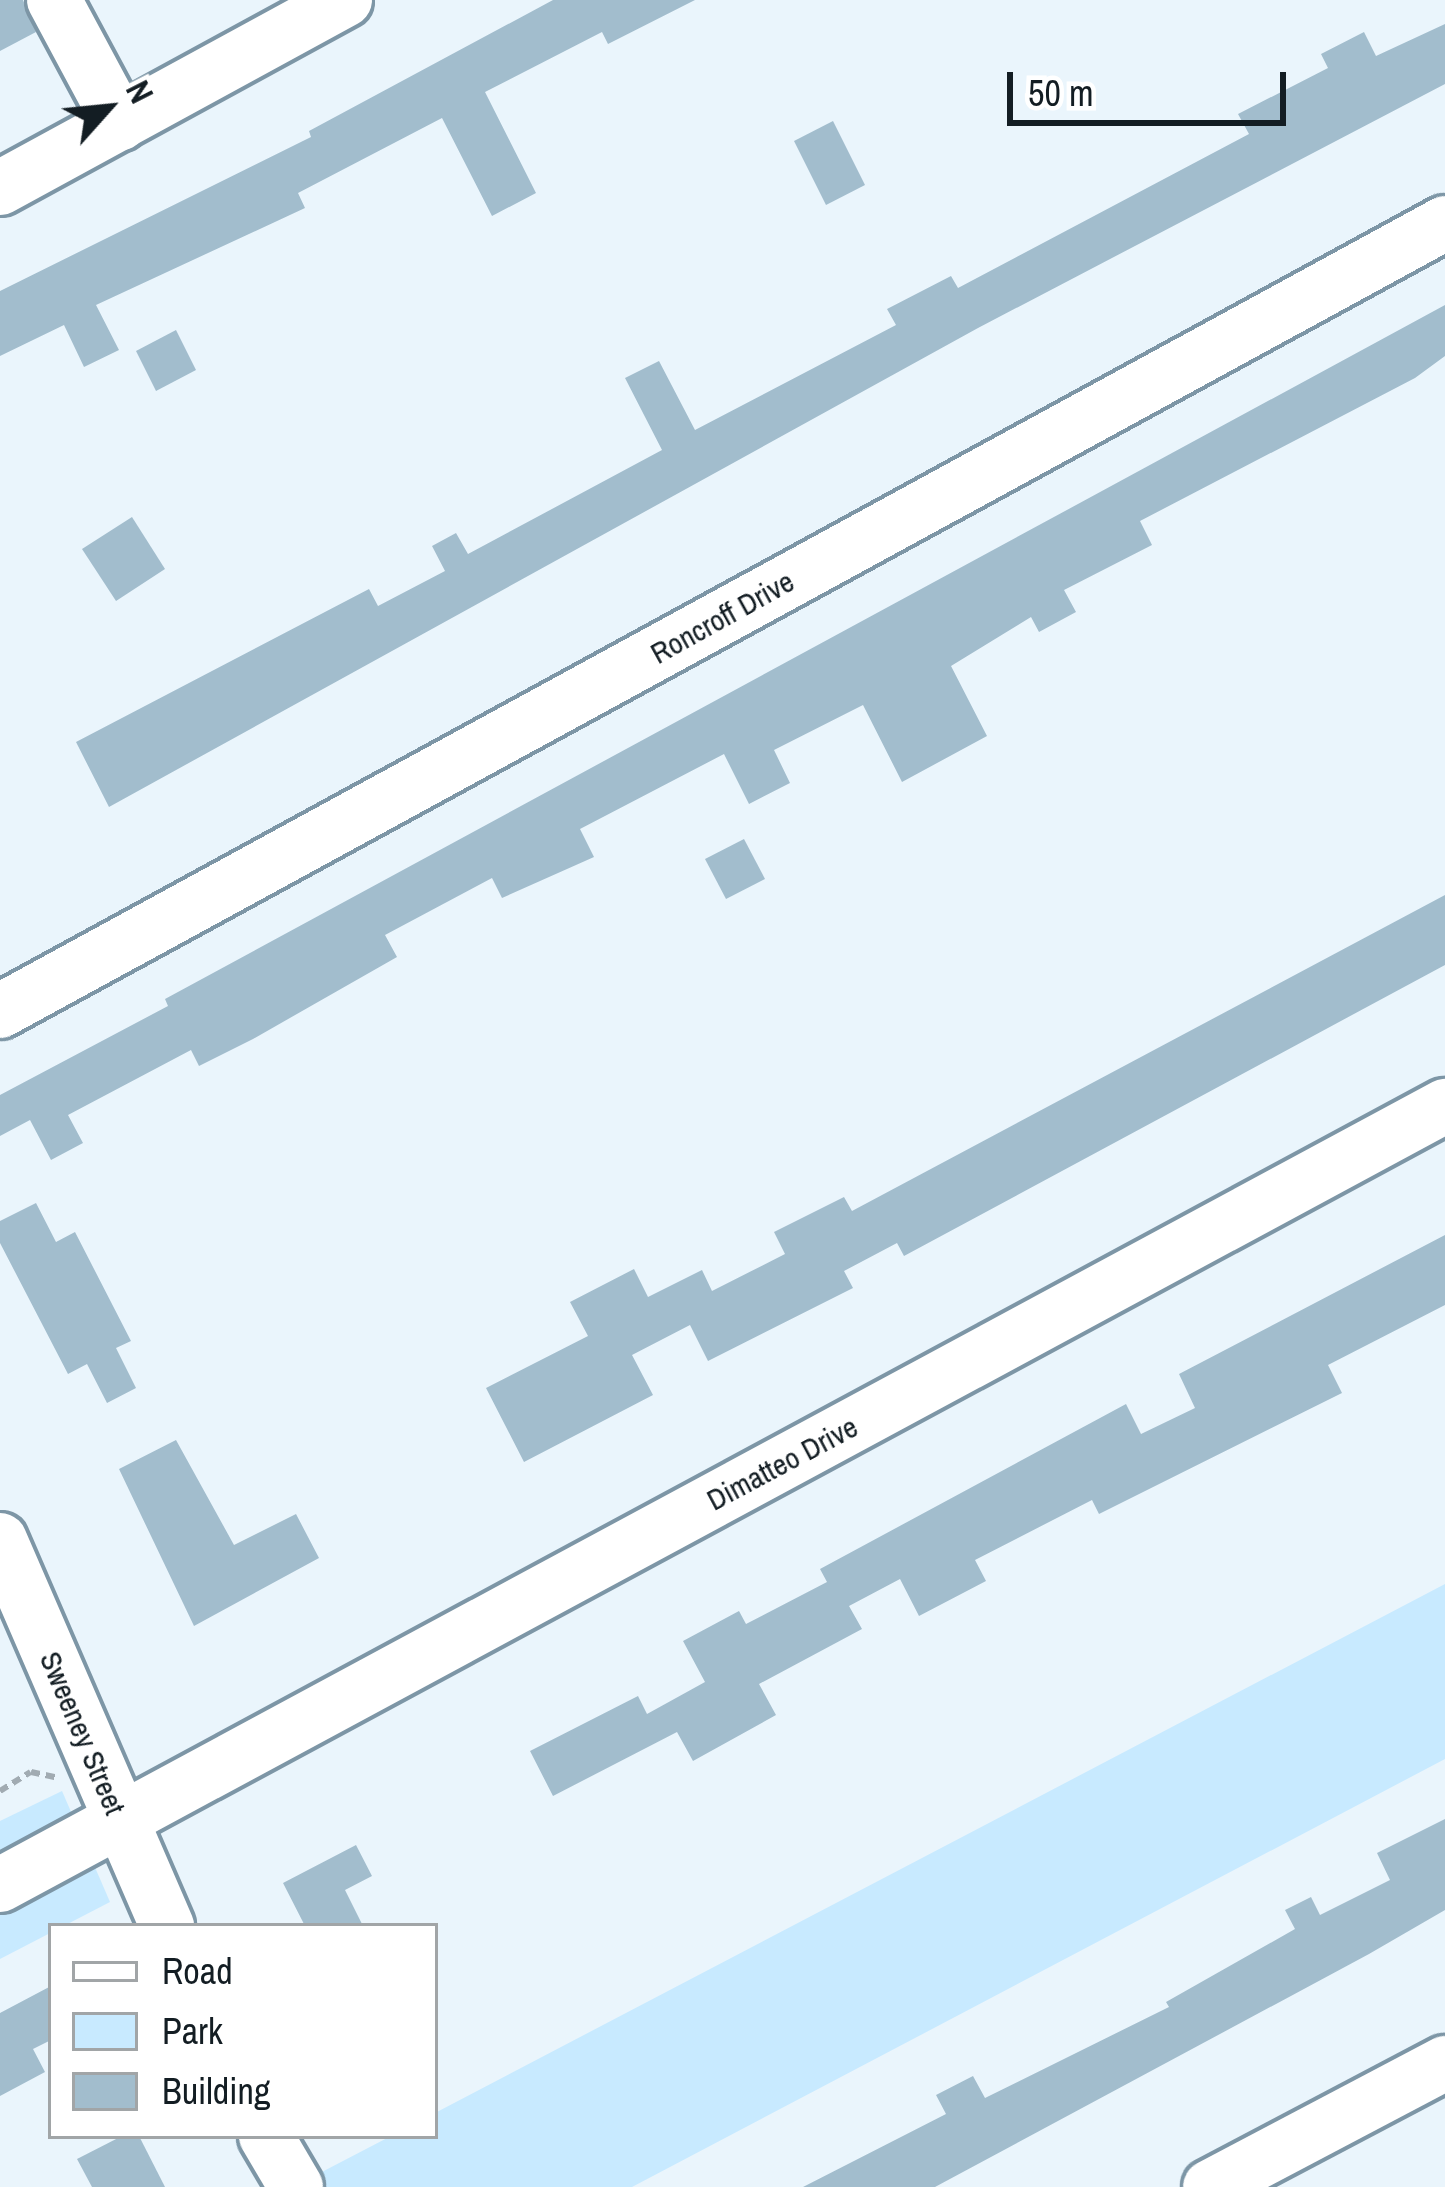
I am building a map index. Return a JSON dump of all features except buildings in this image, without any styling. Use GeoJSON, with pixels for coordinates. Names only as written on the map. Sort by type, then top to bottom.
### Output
{"type":"FeatureCollection","features":[{"type":"Feature","properties":{"kind":"street"},"geometry":{"type":"LineString","coordinates":[[54,0],[120,123]]}},
{"type":"Feature","properties":{"kind":"street"},"geometry":{"type":"LineString","coordinates":[[0,188],[345,0]]}},
{"type":"Feature","properties":{"kind":"street","name":"Roncroff Drive"},"geometry":{"type":"LineString","coordinates":[[0,1011],[1445,223]]}},
{"type":"Feature","properties":{"kind":"street","name":"Dimatteo Drive"},"geometry":{"type":"LineString","coordinates":[[0,1885],[1445,1106]]}},
{"type":"Feature","properties":{"kind":"street","name":"Sweeney Street"},"geometry":{"type":"LineString","coordinates":[[0,1540],[166,1923]]}},
{"type":"Feature","properties":{"kind":"street"},"geometry":{"type":"LineString","coordinates":[[1210,2187],[1445,2063]]}},
{"type":"Feature","properties":{"kind":"street"},"geometry":{"type":"LineString","coordinates":[[268,2139],[296,2187]]}},
{"type":"Feature","properties":{"kind":"green space"},"geometry":{"type":"Polygon","coordinates":[[[1445,1584],[1445,1759],[632,2187],[293,2187],[385,2139],[438,2139],[438,2111],[1445,1584]]]}},
{"type":"Feature","properties":{"kind":"green space"},"geometry":{"type":"Polygon","coordinates":[[[62,1791],[110,1902],[69,1923],[48,1923],[48,1934],[0,1959],[0,1821],[62,1791]]]}}]}
